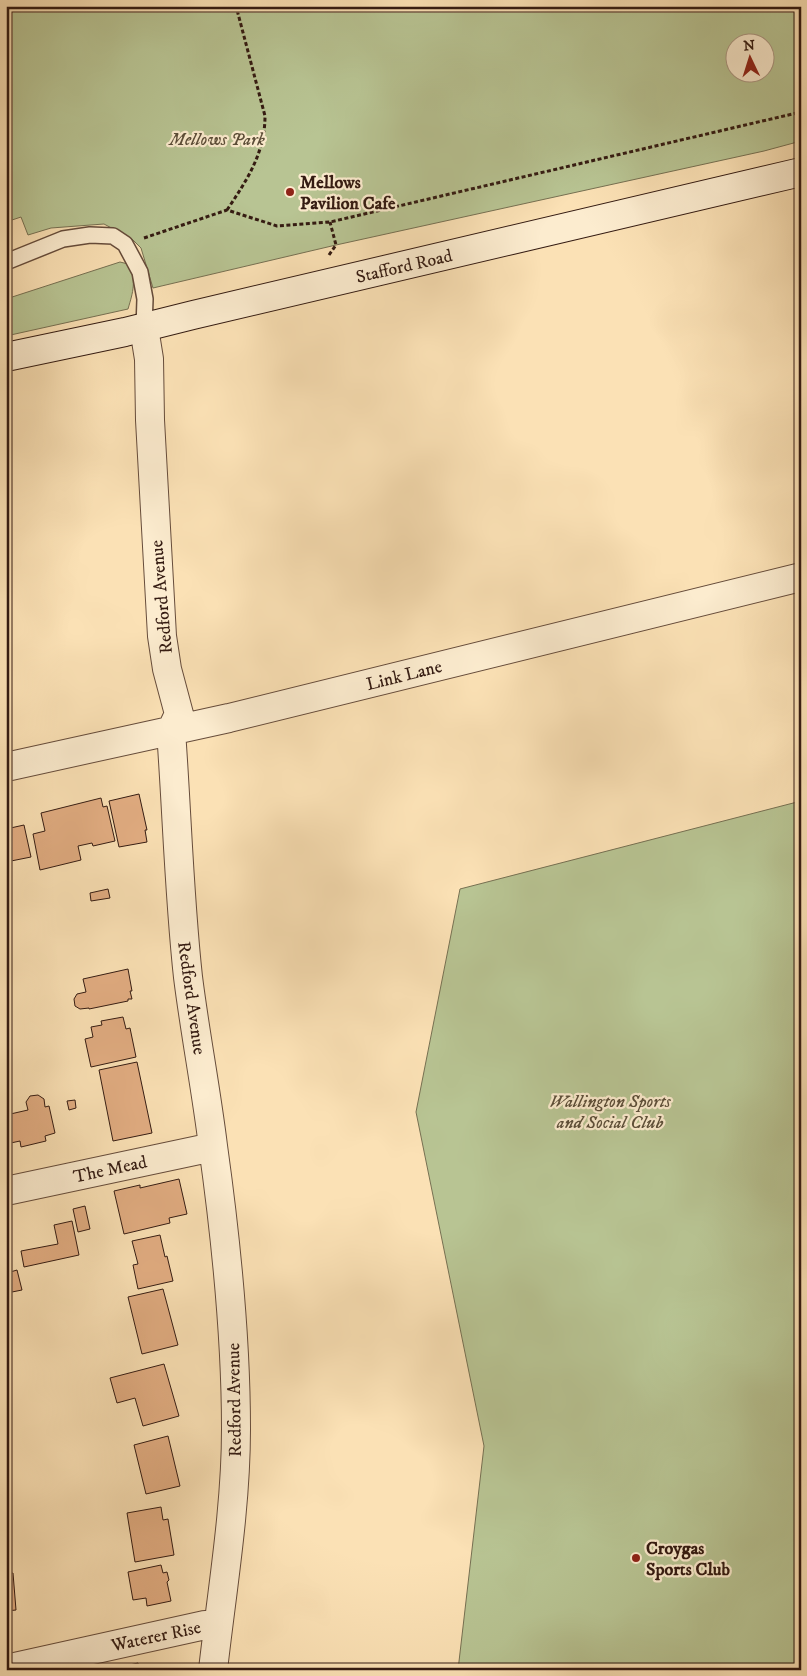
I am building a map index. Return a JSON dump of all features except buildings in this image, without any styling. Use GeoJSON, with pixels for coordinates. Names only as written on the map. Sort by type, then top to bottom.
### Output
{"type":"FeatureCollection","features":[{"type":"Feature","properties":{"kind":"street","name":"Stafford Road"},"geometry":{"type":"LineString","coordinates":[[6,358],[144,328],[801,172]]}},
{"type":"Feature","properties":{"kind":"street","name":"Redford Avenue"},"geometry":{"type":"LineString","coordinates":[[144,328],[149,359],[150,420],[162,636],[167,669],[179,714],[172,731],[182,922],[213,1147],[232,1318],[236,1430],[230,1526],[213,1670]]}},
{"type":"Feature","properties":{"kind":"street","name":"Link Lane"},"geometry":{"type":"LineString","coordinates":[[6,767],[172,731],[801,577]]}},
{"type":"Feature","properties":{"kind":"street","name":"The Mead"},"geometry":{"type":"LineString","coordinates":[[6,1191],[213,1147]]}},
{"type":"Feature","properties":{"kind":"street","name":"Waterer Rise"},"geometry":{"type":"LineString","coordinates":[[6,1669],[205,1625],[218,1626]]}},
{"type":"Feature","properties":{"kind":"lane"},"geometry":{"type":"LineString","coordinates":[[6,262],[63,239],[90,235],[113,236],[126,244],[140,272],[145,299],[144,328]]}},
{"type":"Feature","properties":{"kind":"path"},"geometry":{"type":"LineString","coordinates":[[227,210],[246,181],[265,134],[265,116],[236,6]]}},
{"type":"Feature","properties":{"kind":"path"},"geometry":{"type":"LineString","coordinates":[[126,244],[227,210],[277,226],[330,222],[801,112]]}},
{"type":"Feature","properties":{"kind":"green space","name":"Mellows Park"},"geometry":{"type":"Polygon","coordinates":[[[6,6],[801,6],[801,141],[764,151],[336,245],[153,288],[141,248],[132,239],[104,224],[51,228],[28,235],[21,217],[6,222],[6,6]]]}},
{"type":"Feature","properties":{"kind":"green space"},"geometry":{"type":"Polygon","coordinates":[[[120,262],[128,264],[132,275],[133,292],[128,309],[6,336],[6,299],[120,262]]]}},
{"type":"Feature","properties":{"kind":"green space","name":"Wallington Sports and Social Club"},"geometry":{"type":"Polygon","coordinates":[[[801,801],[801,1670],[458,1670],[484,1446],[416,1112],[460,889],[801,801]]]}},
{"type":"Feature","properties":{"kind":"place","name":"Mellows Pavilion Cafe"},"geometry":{"type":"Point","coordinates":[290,192]}},
{"type":"Feature","properties":{"kind":"place","name":"Croygas Sports Club"},"geometry":{"type":"Point","coordinates":[636,1558]}}]}
